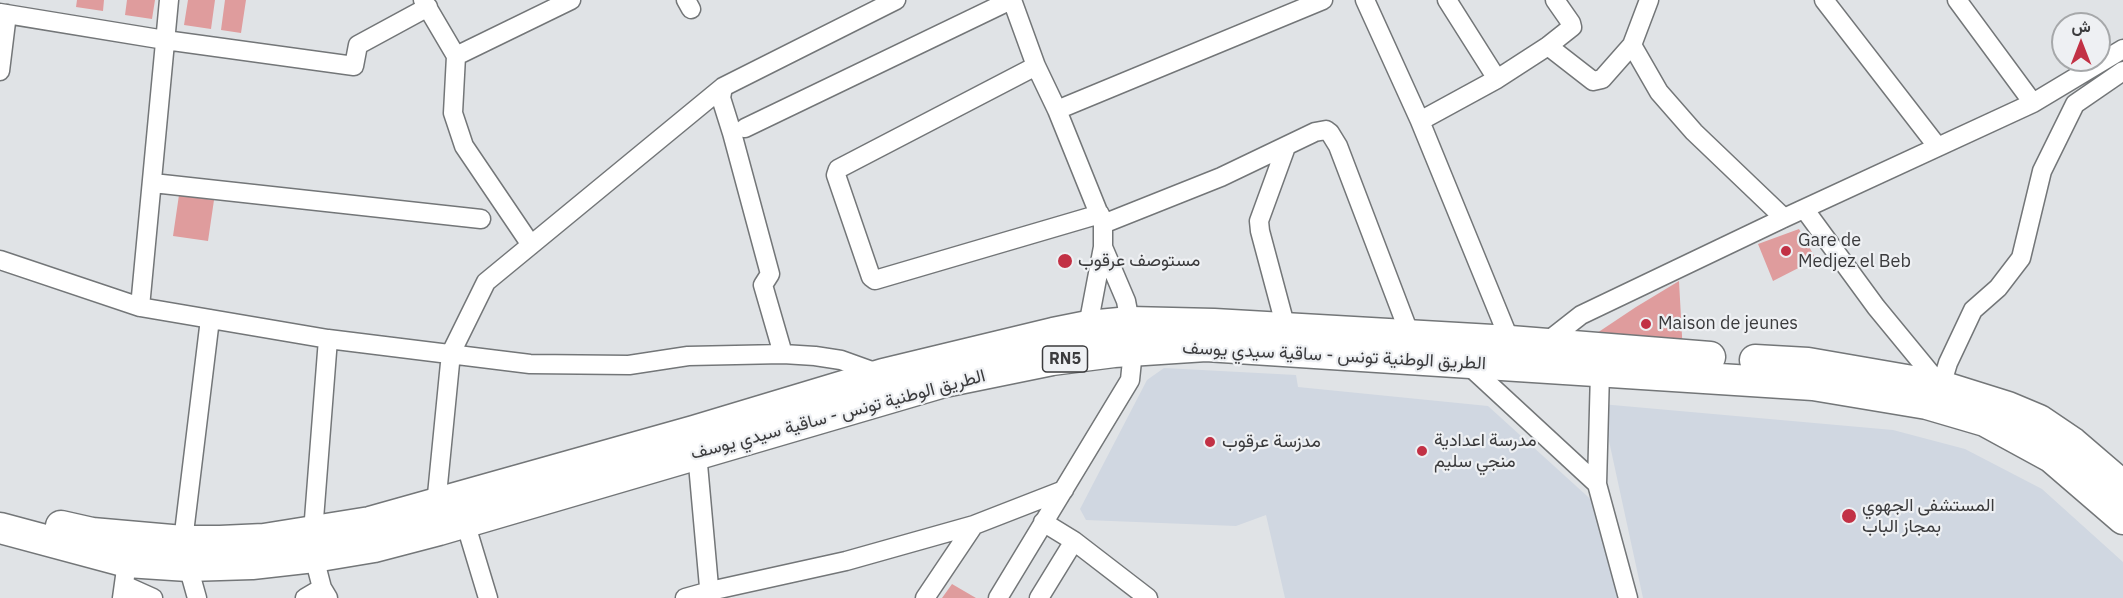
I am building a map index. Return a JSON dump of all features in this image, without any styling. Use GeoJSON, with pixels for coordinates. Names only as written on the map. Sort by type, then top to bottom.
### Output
{"type":"FeatureCollection","features":[{"type":"Feature","properties":{"kind":"main road","name":"الطريق الوطنية تونس - ساقية سيدي يوسف"},"geometry":{"type":"LineString","coordinates":[[314,544],[374,547],[944,382],[1052,360],[1132,336],[1214,324],[1283,328],[1321,341],[1466,362],[1813,385],[1927,404],[1985,421],[2051,457],[2123,519]]}},
{"type":"Feature","properties":{"kind":"main road","name":"الطريق الوطنية تونس - ساقية سيدي يوسف"},"geometry":{"type":"LineString","coordinates":[[0,510],[48,524],[185,553],[252,564],[314,544],[370,522],[694,431],[883,374],[1088,326],[1132,336],[1206,346],[1410,335],[1510,340],[1808,363],[1941,386],[2008,407],[2039,420],[2073,443],[2123,486]]}},
{"type":"Feature","properties":{"kind":"main road","name":"الطريق الوطنية تونس - ساقية سيدي يوسف"},"geometry":{"type":"LineString","coordinates":[[0,528],[125,582],[185,553]]}},
{"type":"Feature","properties":{"kind":"street"},"geometry":{"type":"LineString","coordinates":[[140,307],[169,0]]}},
{"type":"Feature","properties":{"kind":"street"},"geometry":{"type":"LineString","coordinates":[[456,56],[571,0]]}},
{"type":"Feature","properties":{"kind":"street"},"geometry":{"type":"LineString","coordinates":[[436,505],[452,353],[486,282],[723,87],[896,0]]}},
{"type":"Feature","properties":{"kind":"street"},"geometry":{"type":"LineString","coordinates":[[745,128],[1012,0],[1036,66],[1057,110],[1102,219],[1103,247],[1088,326]]}},
{"type":"Feature","properties":{"kind":"street"},"geometry":{"type":"LineString","coordinates":[[1057,110],[1323,0]]}},
{"type":"Feature","properties":{"kind":"street"},"geometry":{"type":"LineString","coordinates":[[1365,0],[1420,121],[1510,340]]}},
{"type":"Feature","properties":{"kind":"street"},"geometry":{"type":"LineString","coordinates":[[1447,0],[1497,79]]}},
{"type":"Feature","properties":{"kind":"street"},"geometry":{"type":"LineString","coordinates":[[1420,121],[1497,79],[1548,46],[1572,27],[1555,0]]}},
{"type":"Feature","properties":{"kind":"street"},"geometry":{"type":"LineString","coordinates":[[1548,46],[1593,81],[1602,79],[1632,45],[1649,0]]}},
{"type":"Feature","properties":{"kind":"street"},"geometry":{"type":"LineString","coordinates":[[1824,0],[1937,146]]}},
{"type":"Feature","properties":{"kind":"street"},"geometry":{"type":"LineString","coordinates":[[1957,0],[2033,103]]}},
{"type":"Feature","properties":{"kind":"street"},"geometry":{"type":"LineString","coordinates":[[0,71],[4,14],[165,40],[354,66],[358,45],[425,4],[456,56],[453,113],[464,146],[531,245]]}},
{"type":"Feature","properties":{"kind":"street"},"geometry":{"type":"LineString","coordinates":[[1632,45],[1659,92],[1694,132],[1784,218]]}},
{"type":"Feature","properties":{"kind":"street"},"geometry":{"type":"LineString","coordinates":[[1544,344],[1581,315],[1937,146],[2033,103],[2123,49]]}},
{"type":"Feature","properties":{"kind":"street"},"geometry":{"type":"LineString","coordinates":[[1036,66],[838,169],[836,175],[871,277],[875,280],[1102,219],[1221,177],[1315,132],[1326,130],[1330,132],[1338,146],[1410,335]]}},
{"type":"Feature","properties":{"kind":"street"},"geometry":{"type":"LineString","coordinates":[[1941,386],[1948,363],[1974,310],[1998,288],[2021,258],[2042,171],[2075,104],[2123,71]]}},
{"type":"Feature","properties":{"kind":"street"},"geometry":{"type":"LineString","coordinates":[[723,87],[721,98],[770,274],[763,285],[783,354]]}},
{"type":"Feature","properties":{"kind":"street"},"geometry":{"type":"LineString","coordinates":[[1283,328],[1283,317],[1259,221],[1286,147]]}},
{"type":"Feature","properties":{"kind":"street"},"geometry":{"type":"LineString","coordinates":[[153,183],[481,219]]}},
{"type":"Feature","properties":{"kind":"street"},"geometry":{"type":"LineString","coordinates":[[1805,210],[1876,307],[1941,386]]}},
{"type":"Feature","properties":{"kind":"street"},"geometry":{"type":"LineString","coordinates":[[998,598],[1130,380],[1132,336],[1126,301],[1103,247]]}},
{"type":"Feature","properties":{"kind":"street"},"geometry":{"type":"LineString","coordinates":[[0,260],[140,307],[328,339],[530,364],[629,365],[688,356],[783,354],[815,356],[841,360],[883,374]]}},
{"type":"Feature","properties":{"kind":"street"},"geometry":{"type":"LineString","coordinates":[[197,598],[185,553],[210,319]]}},
{"type":"Feature","properties":{"kind":"street"},"geometry":{"type":"LineString","coordinates":[[304,598],[325,593],[314,544],[328,339]]}},
{"type":"Feature","properties":{"kind":"street"},"geometry":{"type":"LineString","coordinates":[[1466,362],[1596,484]]}},
{"type":"Feature","properties":{"kind":"street"},"geometry":{"type":"LineString","coordinates":[[1600,372],[1596,484],[1628,598]]}},
{"type":"Feature","properties":{"kind":"street"},"geometry":{"type":"LineString","coordinates":[[697,453],[710,594]]}},
{"type":"Feature","properties":{"kind":"street"},"geometry":{"type":"LineString","coordinates":[[685,598],[846,561],[974,525],[1064,490]]}},
{"type":"Feature","properties":{"kind":"street"},"geometry":{"type":"LineString","coordinates":[[465,522],[488,598]]}},
{"type":"Feature","properties":{"kind":"street"},"geometry":{"type":"LineString","coordinates":[[1043,522],[1074,542],[1148,598]]}},
{"type":"Feature","properties":{"kind":"street"},"geometry":{"type":"LineString","coordinates":[[925,598],[974,525]]}},
{"type":"Feature","properties":{"kind":"street"},"geometry":{"type":"LineString","coordinates":[[1039,598],[1074,542]]}},
{"type":"Feature","properties":{"kind":"street"},"geometry":{"type":"LineString","coordinates":[[125,582],[153,598]]}},
{"type":"Feature","properties":{"kind":"shaded area","name":"مدرسة اعدادية منجي سليم"},"geometry":{"type":"Polygon","coordinates":[[[1164,368],[1296,375],[1298,387],[1488,406],[1597,505],[1619,598],[1285,598],[1266,515],[1236,526],[1086,520],[1080,509],[1147,380],[1164,368]]]}},
{"type":"Feature","properties":{"kind":"shaded area","name":"المستشفى الجهوي بمجاز الباب"},"geometry":{"type":"Polygon","coordinates":[[[1601,404],[1893,430],[1965,449],[2042,489],[2123,562],[2123,598],[1643,598],[1601,404]]]}},
{"type":"Feature","properties":{"kind":"building"},"geometry":{"type":"Polygon","coordinates":[[[77,0],[104,0],[103,11],[76,7],[77,0]]]}},
{"type":"Feature","properties":{"kind":"building"},"geometry":{"type":"Polygon","coordinates":[[[127,0],[155,0],[152,19],[125,15],[127,0]]]}},
{"type":"Feature","properties":{"kind":"building"},"geometry":{"type":"Polygon","coordinates":[[[188,0],[215,0],[211,29],[184,25],[188,0]]]}},
{"type":"Feature","properties":{"kind":"building"},"geometry":{"type":"Polygon","coordinates":[[[225,0],[246,0],[241,33],[221,30],[225,0]]]}},
{"type":"Feature","properties":{"kind":"building"},"geometry":{"type":"Polygon","coordinates":[[[179,195],[214,200],[208,241],[173,236],[179,195]]]}},
{"type":"Feature","properties":{"kind":"building","name":"Gare de Medjez el Beb"},"geometry":{"type":"Polygon","coordinates":[[[1799,229],[1816,259],[1773,281],[1758,244],[1799,229]]]}},
{"type":"Feature","properties":{"kind":"building","name":"Maison de jeunes"},"geometry":{"type":"Polygon","coordinates":[[[1679,281],[1683,354],[1585,341],[1636,307],[1679,281]]]}},
{"type":"Feature","properties":{"kind":"building"},"geometry":{"type":"Polygon","coordinates":[[[952,584],[976,598],[942,598],[952,584]]]}},
{"type":"Feature","properties":{"kind":"place","name":"Gare de Medjez el Beb"},"geometry":{"type":"Point","coordinates":[1786,251]}},
{"type":"Feature","properties":{"kind":"place","name":"مستوصف عرقوب"},"geometry":{"type":"Point","coordinates":[1065,261]}},
{"type":"Feature","properties":{"kind":"place","name":"Maison de jeunes"},"geometry":{"type":"Point","coordinates":[1646,324]}},
{"type":"Feature","properties":{"kind":"place","name":"مدزسة عرقوب"},"geometry":{"type":"Point","coordinates":[1210,442]}},
{"type":"Feature","properties":{"kind":"place","name":"مدرسة اعدادية منجي سليم"},"geometry":{"type":"Point","coordinates":[1422,451]}},
{"type":"Feature","properties":{"kind":"place","name":"المستشفى الجهوي بمجاز الباب"},"geometry":{"type":"Point","coordinates":[1849,516]}}]}
